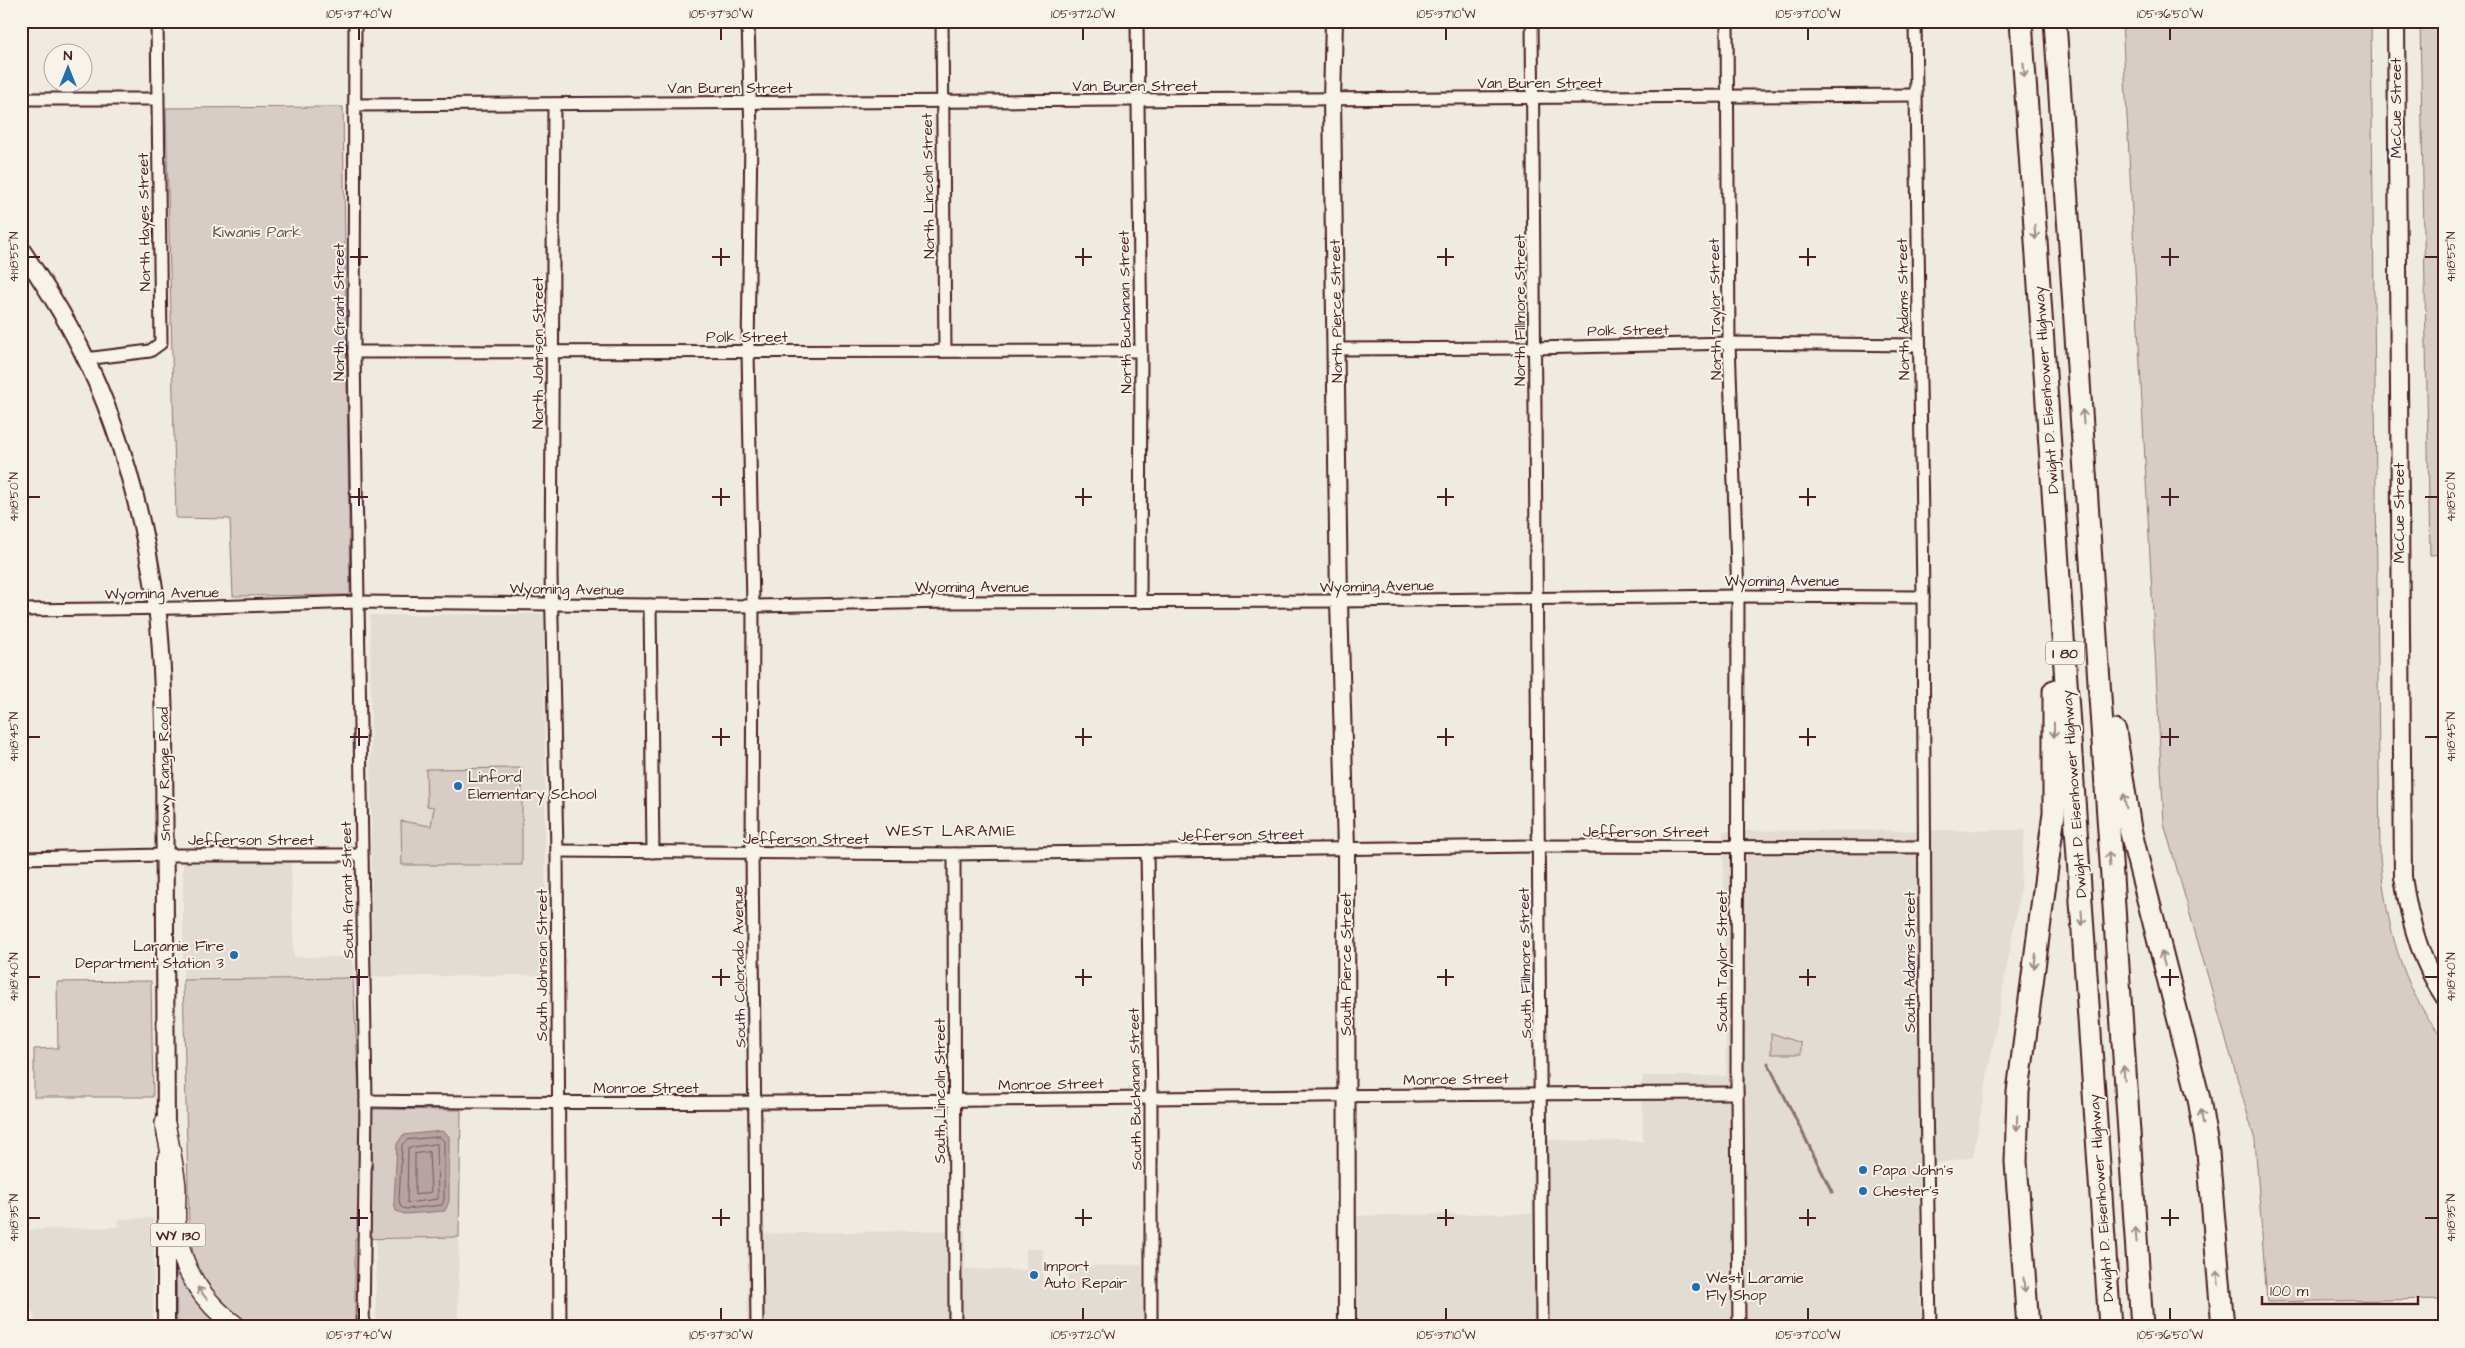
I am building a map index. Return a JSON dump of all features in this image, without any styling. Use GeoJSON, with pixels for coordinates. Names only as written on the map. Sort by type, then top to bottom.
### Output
{"type":"FeatureCollection","features":[{"type":"Feature","properties":{"kind":"highway","name":"Dwight D. Eisenhower Highway"},"geometry":{"type":"LineString","coordinates":[[2020,21],[2055,506],[2110,1327]]}},
{"type":"Feature","properties":{"kind":"highway","name":"Dwight D. Eisenhower Highway"},"geometry":{"type":"LineString","coordinates":[[2055,21],[2085,446],[2112,892],[2142,1327]]}},
{"type":"Feature","properties":{"kind":"highway"},"geometry":{"type":"LineString","coordinates":[[2085,446],[2119,762],[2130,829],[2199,1099],[2208,1152],[2223,1327]]}},
{"type":"Feature","properties":{"kind":"highway"},"geometry":{"type":"LineString","coordinates":[[2028,1327],[2016,1162],[2018,1092],[2054,813],[2055,506]]}},
{"type":"Feature","properties":{"kind":"main road","name":"North Pierce Street"},"geometry":{"type":"LineString","coordinates":[[1334,21],[1332,100],[1337,349],[1339,601]]}},
{"type":"Feature","properties":{"kind":"main road","name":"McCue Street"},"geometry":{"type":"LineString","coordinates":[[2396,21],[2403,876],[2414,932],[2425,962],[2444,997]]}},
{"type":"Feature","properties":{"kind":"main road","name":"Snowy Range Road"},"geometry":{"type":"LineString","coordinates":[[21,249],[63,314],[85,359],[109,419],[128,479],[147,554],[157,608],[162,662],[166,1327]]}},
{"type":"Feature","properties":{"kind":"main road","name":"South Pierce Street"},"geometry":{"type":"LineString","coordinates":[[1339,601],[1346,849],[1347,1327]]}},
{"type":"Feature","properties":{"kind":"main road","name":"WY 130"},"geometry":{"type":"LineString","coordinates":[[166,1123],[176,1186],[176,1226],[182,1258],[196,1285],[216,1312],[237,1327]]}},
{"type":"Feature","properties":{"kind":"street","name":"North Hayes Street"},"geometry":{"type":"LineString","coordinates":[[85,359],[150,351],[161,343],[157,21]]}},
{"type":"Feature","properties":{"kind":"street","name":"North Grant Street"},"geometry":{"type":"LineString","coordinates":[[355,21],[354,352],[359,602]]}},
{"type":"Feature","properties":{"kind":"street","name":"South Colorado Avenue"},"geometry":{"type":"LineString","coordinates":[[748,21],[750,104],[748,352],[753,606],[752,853],[757,1327]]}},
{"type":"Feature","properties":{"kind":"street","name":"North Lincoln Street"},"geometry":{"type":"LineString","coordinates":[[942,21],[945,350]]}},
{"type":"Feature","properties":{"kind":"street","name":"North Buchanan Street"},"geometry":{"type":"LineString","coordinates":[[1137,21],[1136,102],[1141,351],[1140,602]]}},
{"type":"Feature","properties":{"kind":"street","name":"North Fillmore Street"},"geometry":{"type":"LineString","coordinates":[[1532,21],[1536,599]]}},
{"type":"Feature","properties":{"kind":"street","name":"North Taylor Street"},"geometry":{"type":"LineString","coordinates":[[1727,21],[1729,343],[1738,596]]}},
{"type":"Feature","properties":{"kind":"street","name":"North Adams Street"},"geometry":{"type":"LineString","coordinates":[[1915,21],[1923,597]]}},
{"type":"Feature","properties":{"kind":"street","name":"Van Buren Street"},"geometry":{"type":"LineString","coordinates":[[355,105],[750,104],[942,100],[1136,102],[1915,95]]}},
{"type":"Feature","properties":{"kind":"street"},"geometry":{"type":"LineString","coordinates":[[21,100],[157,98]]}},
{"type":"Feature","properties":{"kind":"street","name":"North Johnson Street"},"geometry":{"type":"LineString","coordinates":[[551,603],[554,104]]}},
{"type":"Feature","properties":{"kind":"street","name":"Polk Street"},"geometry":{"type":"LineString","coordinates":[[1337,349],[1535,348],[1729,343],[1919,345]]}},
{"type":"Feature","properties":{"kind":"street","name":"Polk Street"},"geometry":{"type":"LineString","coordinates":[[354,352],[1141,351]]}},
{"type":"Feature","properties":{"kind":"street","name":"Wyoming Avenue"},"geometry":{"type":"LineString","coordinates":[[21,610],[359,602],[753,606],[948,602],[1339,601],[1738,596],[1923,597]]}},
{"type":"Feature","properties":{"kind":"street","name":"South Taylor Street"},"geometry":{"type":"LineString","coordinates":[[1738,596],[1737,1093],[1739,1327]]}},
{"type":"Feature","properties":{"kind":"street","name":"South Adams Street"},"geometry":{"type":"LineString","coordinates":[[1923,597],[1930,1327]]}},
{"type":"Feature","properties":{"kind":"street","name":"South Fillmore Street"},"geometry":{"type":"LineString","coordinates":[[1536,599],[1542,1093],[1542,1327]]}},
{"type":"Feature","properties":{"kind":"street","name":"South Grant Street"},"geometry":{"type":"LineString","coordinates":[[359,602],[366,1101],[364,1327]]}},
{"type":"Feature","properties":{"kind":"street","name":"South Johnson Street"},"geometry":{"type":"LineString","coordinates":[[551,603],[557,851],[560,1327]]}},
{"type":"Feature","properties":{"kind":"street"},"geometry":{"type":"LineString","coordinates":[[650,605],[653,852]]}},
{"type":"Feature","properties":{"kind":"street","name":"Jefferson Street"},"geometry":{"type":"LineString","coordinates":[[557,851],[954,854],[1538,846],[1924,847]]}},
{"type":"Feature","properties":{"kind":"street","name":"South Buchanan Street"},"geometry":{"type":"LineString","coordinates":[[1147,851],[1151,1098],[1151,1327]]}},
{"type":"Feature","properties":{"kind":"street","name":"South Lincoln Street"},"geometry":{"type":"LineString","coordinates":[[954,854],[955,1327]]}},
{"type":"Feature","properties":{"kind":"street","name":"Jefferson Street"},"geometry":{"type":"LineString","coordinates":[[21,858],[164,855],[362,855]]}},
{"type":"Feature","properties":{"kind":"street","name":"Monroe Street"},"geometry":{"type":"LineString","coordinates":[[366,1101],[558,1104],[756,1104],[1542,1093],[1737,1093]]}},
{"type":"Feature","properties":{"kind":"street"},"geometry":{"type":"LineString","coordinates":[[21,1321],[23,1327]]}},
{"type":"Feature","properties":{"kind":"shaded area","name":"Linford Elementary School"},"geometry":{"type":"Polygon","coordinates":[[[544,614],[546,975],[372,977],[370,615],[544,614]]]}},
{"type":"Feature","properties":{"kind":"shaded area"},"geometry":{"type":"Polygon","coordinates":[[[2025,830],[2020,893],[1973,1157],[1919,1167],[1921,1327],[1337,1327],[1338,1216],[1532,1213],[1532,1140],[1643,1141],[1642,1076],[1726,1076],[1723,831],[2025,830]]]}},
{"type":"Feature","properties":{"kind":"shaded area"},"geometry":{"type":"Polygon","coordinates":[[[183,863],[291,863],[294,957],[353,957],[353,978],[183,980],[183,863]]]}},
{"type":"Feature","properties":{"kind":"shaded area"},"geometry":{"type":"Polygon","coordinates":[[[154,1218],[153,1327],[37,1327],[21,1276],[21,1230],[118,1227],[119,1219],[154,1218]]]}},
{"type":"Feature","properties":{"kind":"shaded area"},"geometry":{"type":"Polygon","coordinates":[[[965,1230],[965,1269],[1026,1270],[1026,1249],[1043,1249],[1043,1287],[1068,1286],[1068,1266],[1142,1265],[1143,1327],[747,1327],[748,1234],[965,1230]]]}},
{"type":"Feature","properties":{"kind":"shaded area"},"geometry":{"type":"Polygon","coordinates":[[[459,1237],[458,1327],[376,1327],[376,1239],[459,1237]]]}},
{"type":"Feature","properties":{"kind":"green space"},"geometry":{"type":"Polygon","coordinates":[[[2122,21],[2371,21],[2380,858],[2386,906],[2406,977],[2429,1019],[2444,1039],[2444,1299],[2267,1302],[2255,1140],[2164,824],[2122,21]]]}},
{"type":"Feature","properties":{"kind":"green space"},"geometry":{"type":"Polygon","coordinates":[[[2420,21],[2444,21],[2444,554],[2430,555],[2420,21]]]}},
{"type":"Feature","properties":{"kind":"green space","name":"Kiwanis Park"},"geometry":{"type":"Polygon","coordinates":[[[343,107],[350,595],[233,596],[230,519],[176,518],[166,108],[343,107]]]}},
{"type":"Feature","properties":{"kind":"green space"},"geometry":{"type":"Polygon","coordinates":[[[522,768],[522,865],[402,865],[401,821],[431,826],[434,807],[427,806],[426,769],[522,768]]]}},
{"type":"Feature","properties":{"kind":"green space"},"geometry":{"type":"Polygon","coordinates":[[[353,978],[360,1109],[461,1110],[459,1237],[355,1239],[355,1327],[251,1327],[231,1312],[206,1285],[194,1259],[189,1229],[183,980],[353,978]]]}},
{"type":"Feature","properties":{"kind":"green space"},"geometry":{"type":"Polygon","coordinates":[[[151,981],[153,1097],[34,1097],[34,1049],[58,1048],[57,982],[151,981]]]}},
{"type":"Feature","properties":{"kind":"green space"},"geometry":{"type":"Polygon","coordinates":[[[1771,1033],[1801,1043],[1801,1054],[1771,1054],[1771,1033]]]}},
{"type":"Feature","properties":{"kind":"green space"},"geometry":{"type":"Polygon","coordinates":[[[176,1254],[229,1327],[177,1327],[176,1254]]]}},
{"type":"Feature","properties":{"kind":"water"},"geometry":{"type":"Polygon","coordinates":[[[442,1131],[449,1136],[449,1201],[445,1211],[405,1214],[396,1211],[394,1202],[397,1144],[403,1135],[442,1131]]]}},
{"type":"Feature","properties":{"kind":"waterway"},"geometry":{"type":"LineString","coordinates":[[1768,1063],[1832,1192]]}},
{"type":"Feature","properties":{"kind":"place","name":"Linford Elementary School"},"geometry":{"type":"Point","coordinates":[458,786]}},
{"type":"Feature","properties":{"kind":"place","name":"Laramie Fire Department Station 3"},"geometry":{"type":"Point","coordinates":[234,955]}},
{"type":"Feature","properties":{"kind":"place","name":"Papa John's"},"geometry":{"type":"Point","coordinates":[1863,1170]}},
{"type":"Feature","properties":{"kind":"place","name":"Chester's"},"geometry":{"type":"Point","coordinates":[1863,1191]}},
{"type":"Feature","properties":{"kind":"place","name":"Import Auto Repair"},"geometry":{"type":"Point","coordinates":[1034,1275]}},
{"type":"Feature","properties":{"kind":"place","name":"West Laramie Fly Shop"},"geometry":{"type":"Point","coordinates":[1696,1287]}},
{"type":"Feature","properties":{"kind":"district","name":"WEST LARAMIE"},"geometry":{"type":"Point","coordinates":[951,830]}}]}
